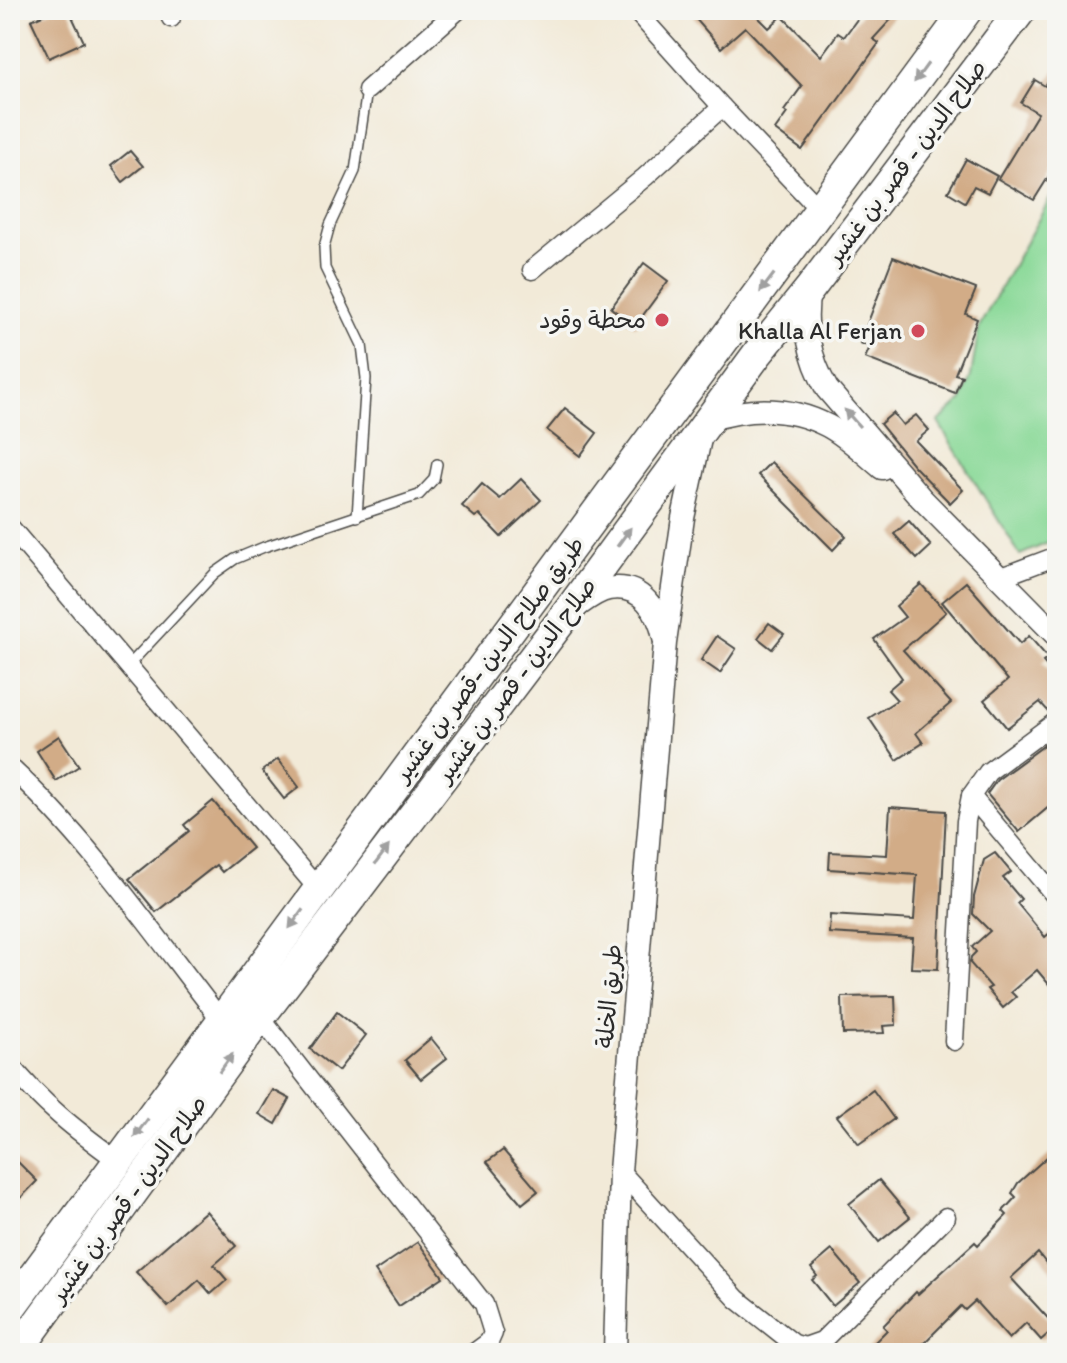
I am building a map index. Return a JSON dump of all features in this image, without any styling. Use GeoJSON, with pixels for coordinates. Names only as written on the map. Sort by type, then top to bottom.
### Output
{"type":"FeatureCollection","features":[{"type":"Feature","properties":{"kind":"highway","name":"طريق صلاح الدين -قصر بن غشير"},"geometry":{"type":"LineString","coordinates":[[10,1308],[967,10]]}},
{"type":"Feature","properties":{"kind":"highway","name":"صلاح الدين - قصر بن غشير"},"geometry":{"type":"LineString","coordinates":[[16,1353],[260,1017],[568,612],[758,353],[1021,10]]}},
{"type":"Feature","properties":{"kind":"street"},"geometry":{"type":"LineString","coordinates":[[367,90],[458,10]]}},
{"type":"Feature","properties":{"kind":"street"},"geometry":{"type":"LineString","coordinates":[[635,10],[821,211]]}},
{"type":"Feature","properties":{"kind":"street"},"geometry":{"type":"LineString","coordinates":[[532,270],[645,177],[722,107]]}},
{"type":"Feature","properties":{"kind":"street"},"geometry":{"type":"LineString","coordinates":[[809,290],[806,331],[817,371],[827,389],[921,498],[1057,636]]}},
{"type":"Feature","properties":{"kind":"street"},"geometry":{"type":"LineString","coordinates":[[705,426],[743,411],[761,410],[814,420],[831,427],[921,498]]}},
{"type":"Feature","properties":{"kind":"street","name":"طريق الخلة"},"geometry":{"type":"LineString","coordinates":[[615,1353],[620,1171],[665,643],[683,518],[705,426]]}},
{"type":"Feature","properties":{"kind":"street"},"geometry":{"type":"LineString","coordinates":[[10,527],[318,889]]}},
{"type":"Feature","properties":{"kind":"street"},"geometry":{"type":"LineString","coordinates":[[1001,577],[1057,556]]}},
{"type":"Feature","properties":{"kind":"street","name":"طريق الخلة"},"geometry":{"type":"LineString","coordinates":[[568,612],[608,589],[625,589],[640,595],[653,606],[661,621],[665,643]]}},
{"type":"Feature","properties":{"kind":"street"},"geometry":{"type":"LineString","coordinates":[[954,1041],[966,821],[971,796],[988,772],[1057,721]]}},
{"type":"Feature","properties":{"kind":"street"},"geometry":{"type":"LineString","coordinates":[[10,767],[34,789],[95,859],[221,1020]]}},
{"type":"Feature","properties":{"kind":"street"},"geometry":{"type":"LineString","coordinates":[[971,796],[1057,898]]}},
{"type":"Feature","properties":{"kind":"street"},"geometry":{"type":"LineString","coordinates":[[260,1017],[484,1304],[493,1333],[489,1342],[474,1353]]}},
{"type":"Feature","properties":{"kind":"street"},"geometry":{"type":"LineString","coordinates":[[10,1064],[35,1095],[70,1126],[117,1160]]}},
{"type":"Feature","properties":{"kind":"street"},"geometry":{"type":"LineString","coordinates":[[620,1171],[737,1299],[794,1344],[805,1347],[822,1341],[946,1217]]}},
{"type":"Feature","properties":{"kind":"lane"},"geometry":{"type":"LineString","coordinates":[[357,517],[366,378],[362,345],[325,268],[324,247],[330,225],[347,194],[355,171],[367,90]]}},
{"type":"Feature","properties":{"kind":"lane"},"geometry":{"type":"LineString","coordinates":[[129,665],[215,573],[235,559],[419,495],[434,479],[437,464]]}},
{"type":"Feature","properties":{"kind":"green space"},"geometry":{"type":"Polygon","coordinates":[[[1057,186],[1057,539],[1020,555],[938,422],[962,400],[971,376],[979,327],[1057,186]]]}},
{"type":"Feature","properties":{"kind":"building"},"geometry":{"type":"Polygon","coordinates":[[[54,10],[69,10],[84,42],[49,58],[31,20],[54,10]]]}},
{"type":"Feature","properties":{"kind":"building"},"geometry":{"type":"Polygon","coordinates":[[[688,10],[764,10],[757,16],[769,28],[782,16],[821,56],[838,33],[844,37],[861,14],[896,14],[873,39],[879,43],[802,150],[775,130],[802,86],[745,27],[721,48],[688,10]]]}},
{"type":"Feature","properties":{"kind":"building"},"geometry":{"type":"Polygon","coordinates":[[[1057,66],[1057,163],[1034,200],[998,179],[1038,113],[1021,103],[1035,80],[1045,86],[1057,66]]]}},
{"type":"Feature","properties":{"kind":"building"},"geometry":{"type":"Polygon","coordinates":[[[130,151],[143,166],[123,182],[111,166],[130,151]]]}},
{"type":"Feature","properties":{"kind":"building"},"geometry":{"type":"Polygon","coordinates":[[[966,159],[997,176],[988,193],[974,186],[965,202],[948,192],[966,159]]]}},
{"type":"Feature","properties":{"kind":"building","name":"Khalla Al Ferjan"},"geometry":{"type":"Polygon","coordinates":[[[893,257],[976,289],[966,314],[977,319],[955,374],[962,376],[955,393],[865,358],[870,347],[860,343],[893,257]]]}},
{"type":"Feature","properties":{"kind":"building"},"geometry":{"type":"Polygon","coordinates":[[[644,263],[668,281],[635,326],[611,308],[644,263]]]}},
{"type":"Feature","properties":{"kind":"building"},"geometry":{"type":"Polygon","coordinates":[[[565,408],[597,433],[580,456],[547,430],[565,408]]]}},
{"type":"Feature","properties":{"kind":"building"},"geometry":{"type":"Polygon","coordinates":[[[893,413],[903,425],[916,415],[929,430],[916,441],[963,490],[950,503],[914,466],[880,424],[893,413]]]}},
{"type":"Feature","properties":{"kind":"building"},"geometry":{"type":"Polygon","coordinates":[[[771,462],[846,536],[833,550],[758,475],[771,462]]]}},
{"type":"Feature","properties":{"kind":"building"},"geometry":{"type":"Polygon","coordinates":[[[521,479],[541,500],[501,537],[479,514],[475,517],[462,506],[482,484],[500,499],[521,479]]]}},
{"type":"Feature","properties":{"kind":"building"},"geometry":{"type":"Polygon","coordinates":[[[909,521],[931,546],[917,559],[894,534],[909,521]]]}},
{"type":"Feature","properties":{"kind":"building"},"geometry":{"type":"Polygon","coordinates":[[[966,582],[1020,644],[1029,636],[1048,658],[1043,662],[1057,678],[1057,709],[1049,712],[1040,702],[1007,728],[984,700],[1008,680],[942,602],[966,582]]]}},
{"type":"Feature","properties":{"kind":"building"},"geometry":{"type":"Polygon","coordinates":[[[921,584],[946,612],[903,650],[951,703],[916,733],[923,743],[897,760],[869,718],[897,700],[888,690],[902,678],[874,639],[905,617],[896,606],[921,584]]]}},
{"type":"Feature","properties":{"kind":"building"},"geometry":{"type":"Polygon","coordinates":[[[769,623],[784,634],[772,649],[758,638],[769,623]]]}},
{"type":"Feature","properties":{"kind":"building"},"geometry":{"type":"Polygon","coordinates":[[[717,636],[736,649],[720,673],[701,660],[717,636]]]}},
{"type":"Feature","properties":{"kind":"building"},"geometry":{"type":"Polygon","coordinates":[[[59,736],[79,766],[56,781],[37,751],[59,736]]]}},
{"type":"Feature","properties":{"kind":"building"},"geometry":{"type":"Polygon","coordinates":[[[1057,736],[1057,800],[1019,832],[987,794],[997,780],[1057,736]]]}},
{"type":"Feature","properties":{"kind":"building"},"geometry":{"type":"Polygon","coordinates":[[[278,759],[299,787],[284,799],[262,771],[278,759]]]}},
{"type":"Feature","properties":{"kind":"building"},"geometry":{"type":"Polygon","coordinates":[[[213,801],[252,848],[222,872],[216,865],[156,912],[129,879],[189,831],[184,825],[213,801]]]}},
{"type":"Feature","properties":{"kind":"building"},"geometry":{"type":"Polygon","coordinates":[[[890,807],[946,811],[938,969],[911,968],[913,938],[829,933],[830,915],[914,920],[917,875],[829,869],[830,852],[887,855],[890,807]]]}},
{"type":"Feature","properties":{"kind":"building"},"geometry":{"type":"Polygon","coordinates":[[[995,853],[1011,872],[1003,878],[1021,899],[1017,903],[1045,937],[1057,927],[1057,994],[1037,970],[1011,992],[1016,997],[1003,1008],[987,989],[991,987],[970,963],[976,952],[972,947],[990,931],[973,914],[974,897],[984,860],[995,853]]]}},
{"type":"Feature","properties":{"kind":"building"},"geometry":{"type":"Polygon","coordinates":[[[895,996],[896,1025],[883,1026],[884,1033],[843,1034],[842,997],[895,996]]]}},
{"type":"Feature","properties":{"kind":"building"},"geometry":{"type":"Polygon","coordinates":[[[337,1012],[366,1035],[338,1071],[310,1049],[337,1012]]]}},
{"type":"Feature","properties":{"kind":"building"},"geometry":{"type":"Polygon","coordinates":[[[431,1038],[447,1058],[421,1079],[405,1060],[431,1038]]]}},
{"type":"Feature","properties":{"kind":"building"},"geometry":{"type":"Polygon","coordinates":[[[273,1090],[290,1099],[276,1124],[259,1114],[273,1090]]]}},
{"type":"Feature","properties":{"kind":"building"},"geometry":{"type":"Polygon","coordinates":[[[873,1090],[894,1119],[859,1144],[837,1116],[873,1090]]]}},
{"type":"Feature","properties":{"kind":"building"},"geometry":{"type":"Polygon","coordinates":[[[1057,1148],[1057,1277],[1038,1253],[1011,1278],[1056,1327],[1041,1340],[1026,1323],[1009,1339],[975,1301],[965,1310],[961,1306],[914,1353],[864,1353],[887,1330],[883,1326],[916,1292],[918,1294],[975,1242],[978,1245],[1007,1215],[1003,1211],[1016,1197],[1012,1193],[1018,1183],[1057,1148]]]}},
{"type":"Feature","properties":{"kind":"building"},"geometry":{"type":"Polygon","coordinates":[[[503,1150],[538,1191],[522,1204],[487,1162],[503,1150]]]}},
{"type":"Feature","properties":{"kind":"building"},"geometry":{"type":"Polygon","coordinates":[[[10,1154],[37,1181],[10,1209],[10,1154]]]}},
{"type":"Feature","properties":{"kind":"building"},"geometry":{"type":"Polygon","coordinates":[[[879,1180],[910,1217],[879,1242],[849,1204],[879,1180]]]}},
{"type":"Feature","properties":{"kind":"building"},"geometry":{"type":"Polygon","coordinates":[[[206,1211],[236,1246],[214,1265],[227,1280],[211,1294],[199,1280],[168,1307],[136,1272],[206,1211]]]}},
{"type":"Feature","properties":{"kind":"building"},"geometry":{"type":"Polygon","coordinates":[[[418,1242],[443,1277],[399,1306],[375,1271],[418,1242]]]}},
{"type":"Feature","properties":{"kind":"building"},"geometry":{"type":"Polygon","coordinates":[[[832,1250],[860,1283],[833,1306],[812,1280],[817,1276],[811,1268],[832,1250]]]}},
{"type":"Feature","properties":{"kind":"place","name":"محطة وقود"},"geometry":{"type":"Point","coordinates":[662,320]}},
{"type":"Feature","properties":{"kind":"place","name":"Khalla Al Ferjan"},"geometry":{"type":"Point","coordinates":[918,331]}}]}
